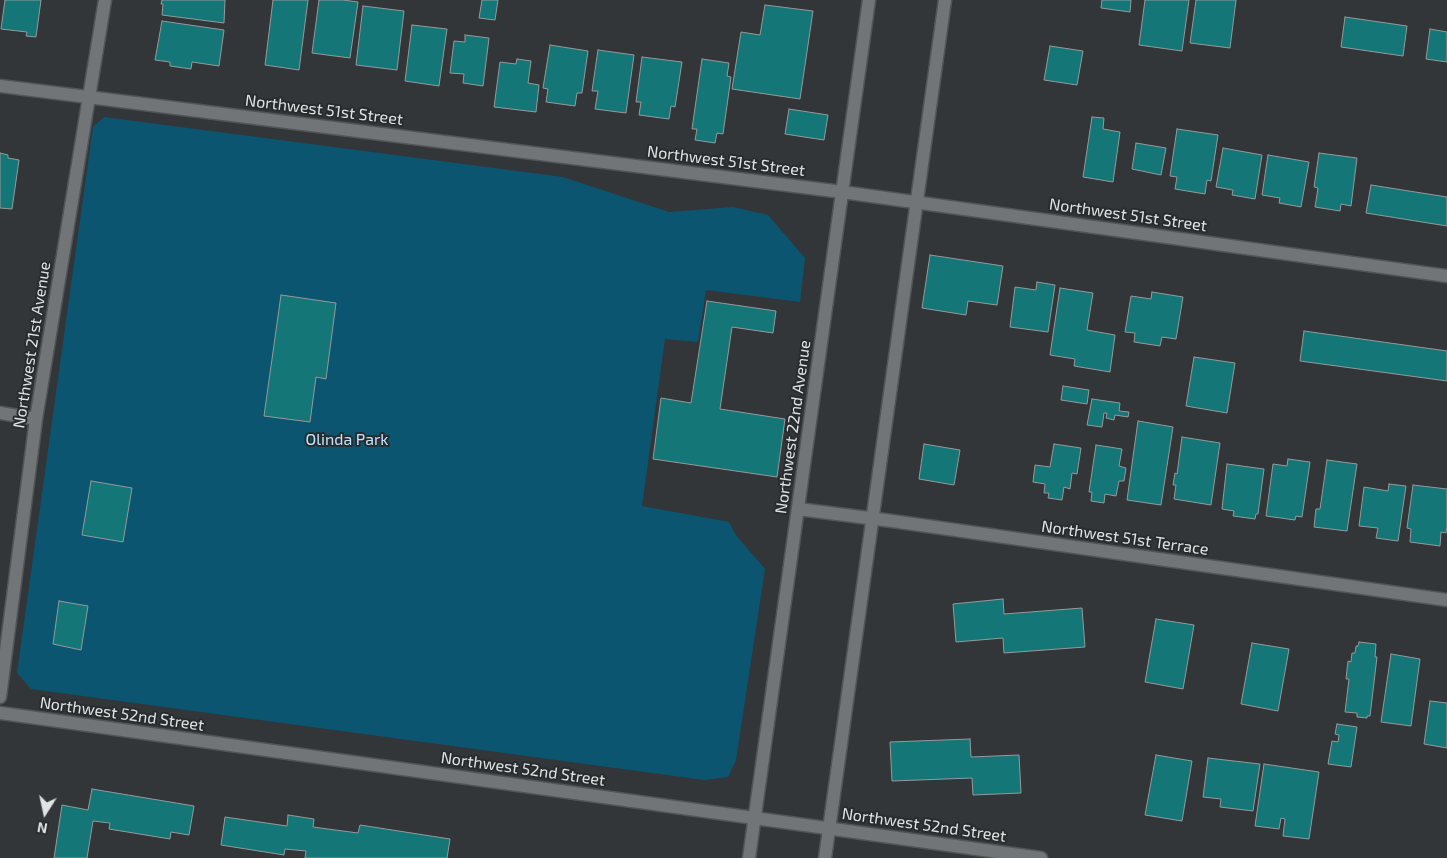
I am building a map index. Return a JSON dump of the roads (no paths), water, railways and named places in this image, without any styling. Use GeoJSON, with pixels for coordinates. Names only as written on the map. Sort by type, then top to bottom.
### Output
{"type":"FeatureCollection","features":[{"type":"Feature","properties":{"kind":"street","name":"Northwest 21st Avenue"},"geometry":{"type":"LineString","coordinates":[[0,697],[36,419],[105,0]]}},
{"type":"Feature","properties":{"kind":"street","name":"Northwest 22nd Avenue"},"geometry":{"type":"LineString","coordinates":[[749,858],[869,0]]}},
{"type":"Feature","properties":{"kind":"street"},"geometry":{"type":"LineString","coordinates":[[825,858],[945,0]]}},
{"type":"Feature","properties":{"kind":"street","name":"Northwest 51st Street"},"geometry":{"type":"LineString","coordinates":[[0,86],[842,192],[1447,276]]}},
{"type":"Feature","properties":{"kind":"street"},"geometry":{"type":"LineString","coordinates":[[0,414],[36,419]]}},
{"type":"Feature","properties":{"kind":"street","name":"Northwest 51st Terrace"},"geometry":{"type":"LineString","coordinates":[[798,509],[874,518],[1447,600]]}},
{"type":"Feature","properties":{"kind":"street","name":"Northwest 52nd Street"},"geometry":{"type":"LineString","coordinates":[[0,713],[1041,858]]}},
{"type":"Feature","properties":{"kind":"park label","name":"Olinda Park"},"geometry":{"type":"Point","coordinates":[347,440]}}]}
